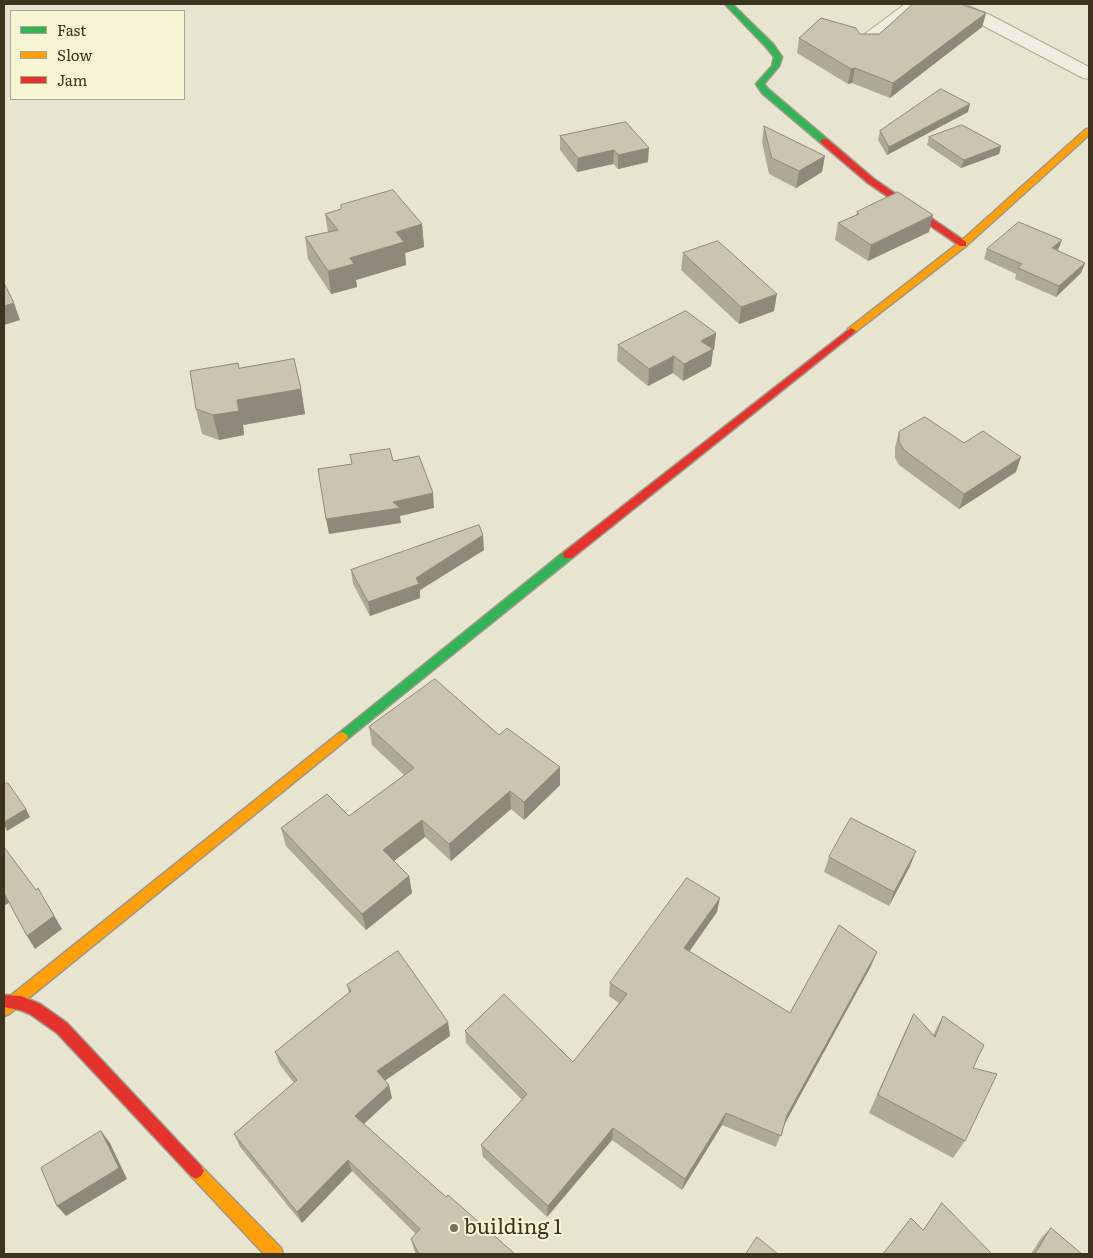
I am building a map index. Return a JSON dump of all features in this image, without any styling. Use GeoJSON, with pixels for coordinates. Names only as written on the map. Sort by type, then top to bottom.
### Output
{"type":"FeatureCollection","features":[{"type":"Feature","properties":{"kind":"street"},"geometry":{"type":"LineString","coordinates":[[864,43],[915,4]]}},
{"type":"Feature","properties":{"kind":"street"},"geometry":{"type":"LineString","coordinates":[[950,4],[984,19],[1089,74]]}},
{"type":"Feature","properties":{"kind":"street"},"geometry":{"type":"LineString","coordinates":[[734,6],[778,57],[775,66],[760,84],[765,91],[870,181],[963,244]]}},
{"type":"Feature","properties":{"kind":"street"},"geometry":{"type":"LineString","coordinates":[[4,1009],[9,1001],[682,463],[963,244],[1089,131]]}},
{"type":"Feature","properties":{"kind":"street"},"geometry":{"type":"LineString","coordinates":[[9,1001],[40,1010],[62,1028],[274,1254]]}},
{"type":"Feature","properties":{"kind":"building"},"geometry":{"type":"Polygon","coordinates":[[[913,4],[961,4],[986,13],[893,83],[855,68],[851,69],[799,38],[821,18],[856,28],[860,34],[879,34],[913,4]]]}},
{"type":"Feature","properties":{"kind":"building"},"geometry":{"type":"Polygon","coordinates":[[[941,89],[970,104],[889,147],[880,131],[941,89]]]}},
{"type":"Feature","properties":{"kind":"building"},"geometry":{"type":"Polygon","coordinates":[[[626,122],[649,148],[618,155],[614,150],[578,158],[560,136],[626,122]]]}},
{"type":"Feature","properties":{"kind":"building"},"geometry":{"type":"Polygon","coordinates":[[[962,125],[1001,146],[964,160],[929,137],[962,125]]]}},
{"type":"Feature","properties":{"kind":"building"},"geometry":{"type":"Polygon","coordinates":[[[764,126],[825,156],[799,171],[772,158],[764,126]]]}},
{"type":"Feature","properties":{"kind":"building"},"geometry":{"type":"Polygon","coordinates":[[[393,190],[422,224],[396,232],[404,242],[350,258],[354,264],[328,271],[305,237],[338,230],[325,214],[341,209],[341,205],[393,190]]]}},
{"type":"Feature","properties":{"kind":"building"},"geometry":{"type":"Polygon","coordinates":[[[898,192],[933,215],[871,245],[838,223],[859,214],[857,212],[898,192]]]}},
{"type":"Feature","properties":{"kind":"building"},"geometry":{"type":"Polygon","coordinates":[[[1019,222],[1062,240],[1052,248],[1085,263],[1059,286],[1018,268],[1022,264],[987,249],[1019,222]]]}},
{"type":"Feature","properties":{"kind":"building"},"geometry":{"type":"Polygon","coordinates":[[[718,241],[777,294],[741,307],[683,253],[718,241]]]}},
{"type":"Feature","properties":{"kind":"building"},"geometry":{"type":"Polygon","coordinates":[[[4,283],[14,303],[4,306],[4,283]]]}},
{"type":"Feature","properties":{"kind":"building"},"geometry":{"type":"Polygon","coordinates":[[[686,311],[716,333],[701,341],[713,349],[684,364],[674,356],[649,369],[618,345],[686,311]]]}},
{"type":"Feature","properties":{"kind":"building"},"geometry":{"type":"Polygon","coordinates":[[[294,359],[301,389],[237,400],[239,411],[213,415],[196,409],[190,371],[238,363],[239,368],[294,359]]]}},
{"type":"Feature","properties":{"kind":"building"},"geometry":{"type":"Polygon","coordinates":[[[925,417],[964,443],[983,431],[1021,457],[964,494],[904,450],[899,442],[899,432],[925,417]]]}},
{"type":"Feature","properties":{"kind":"building"},"geometry":{"type":"Polygon","coordinates":[[[390,449],[393,461],[419,456],[433,493],[393,502],[400,508],[326,519],[318,469],[352,464],[350,455],[390,449]]]}},
{"type":"Feature","properties":{"kind":"building"},"geometry":{"type":"Polygon","coordinates":[[[479,525],[483,535],[416,578],[419,584],[368,602],[351,570],[479,525]]]}},
{"type":"Feature","properties":{"kind":"building"},"geometry":{"type":"Polygon","coordinates":[[[435,679],[499,735],[507,728],[560,767],[524,802],[510,791],[449,844],[422,820],[383,850],[409,876],[362,914],[281,828],[327,794],[349,816],[414,768],[369,727],[435,679]]]}},
{"type":"Feature","properties":{"kind":"building"},"geometry":{"type":"Polygon","coordinates":[[[8,783],[26,809],[4,822],[4,785],[8,783]]]}},
{"type":"Feature","properties":{"kind":"building"},"geometry":{"type":"Polygon","coordinates":[[[851,818],[916,851],[894,892],[829,857],[851,818]]]}},
{"type":"Feature","properties":{"kind":"building"},"geometry":{"type":"Polygon","coordinates":[[[4,847],[36,890],[38,888],[54,916],[27,936],[4,893],[4,847]]]}},
{"type":"Feature","properties":{"kind":"building"},"geometry":{"type":"Polygon","coordinates":[[[687,878],[720,898],[684,948],[790,1013],[839,925],[877,952],[787,1115],[781,1136],[726,1113],[685,1179],[613,1128],[548,1206],[481,1145],[527,1094],[465,1031],[504,994],[573,1062],[627,994],[610,983],[687,878]]]}},
{"type":"Feature","properties":{"kind":"building"},"geometry":{"type":"Polygon","coordinates":[[[398,951],[448,1022],[377,1071],[389,1085],[355,1116],[446,1197],[448,1195],[515,1254],[419,1254],[411,1239],[420,1229],[348,1160],[297,1212],[234,1134],[297,1080],[275,1052],[351,991],[347,985],[398,951]]]}},
{"type":"Feature","properties":{"kind":"building"},"geometry":{"type":"Polygon","coordinates":[[[914,1014],[935,1037],[943,1016],[984,1045],[973,1068],[997,1074],[965,1141],[878,1095],[914,1014]]]}},
{"type":"Feature","properties":{"kind":"building"},"geometry":{"type":"Polygon","coordinates":[[[101,1131],[119,1168],[57,1206],[41,1168],[101,1131]]]}},
{"type":"Feature","properties":{"kind":"building"},"geometry":{"type":"Polygon","coordinates":[[[942,1203],[992,1254],[883,1254],[911,1218],[923,1230],[942,1203]]]}},
{"type":"Feature","properties":{"kind":"building"},"geometry":{"type":"Polygon","coordinates":[[[1051,1228],[1082,1254],[1035,1254],[1051,1228]]]}},
{"type":"Feature","properties":{"kind":"building"},"geometry":{"type":"Polygon","coordinates":[[[757,1237],[778,1254],[746,1254],[757,1237]]]}},
{"type":"Feature","properties":{"kind":"traffic: fast"},"geometry":{"type":"LineString","coordinates":[[728,4],[770,46],[778,57],[775,66],[760,84],[765,91],[824,141]]}},
{"type":"Feature","properties":{"kind":"traffic: fast"},"geometry":{"type":"LineString","coordinates":[[342,737],[568,555]]}},
{"type":"Feature","properties":{"kind":"traffic: slow"},"geometry":{"type":"LineString","coordinates":[[851,331],[963,244],[1089,131]]}},
{"type":"Feature","properties":{"kind":"traffic: slow"},"geometry":{"type":"LineString","coordinates":[[4,1009],[342,737]]}},
{"type":"Feature","properties":{"kind":"traffic: slow"},"geometry":{"type":"LineString","coordinates":[[196,1171],[275,1254]]}},
{"type":"Feature","properties":{"kind":"traffic: jam"},"geometry":{"type":"LineString","coordinates":[[824,141],[871,181],[963,244]]}},
{"type":"Feature","properties":{"kind":"traffic: jam"},"geometry":{"type":"LineString","coordinates":[[568,555],[851,331]]}},
{"type":"Feature","properties":{"kind":"traffic: jam"},"geometry":{"type":"LineString","coordinates":[[4,1001],[21,1003],[35,1009],[62,1028],[196,1171]]}},
{"type":"Feature","properties":{"kind":"place","name":"building 1"},"geometry":{"type":"Point","coordinates":[454,1228]}}]}
